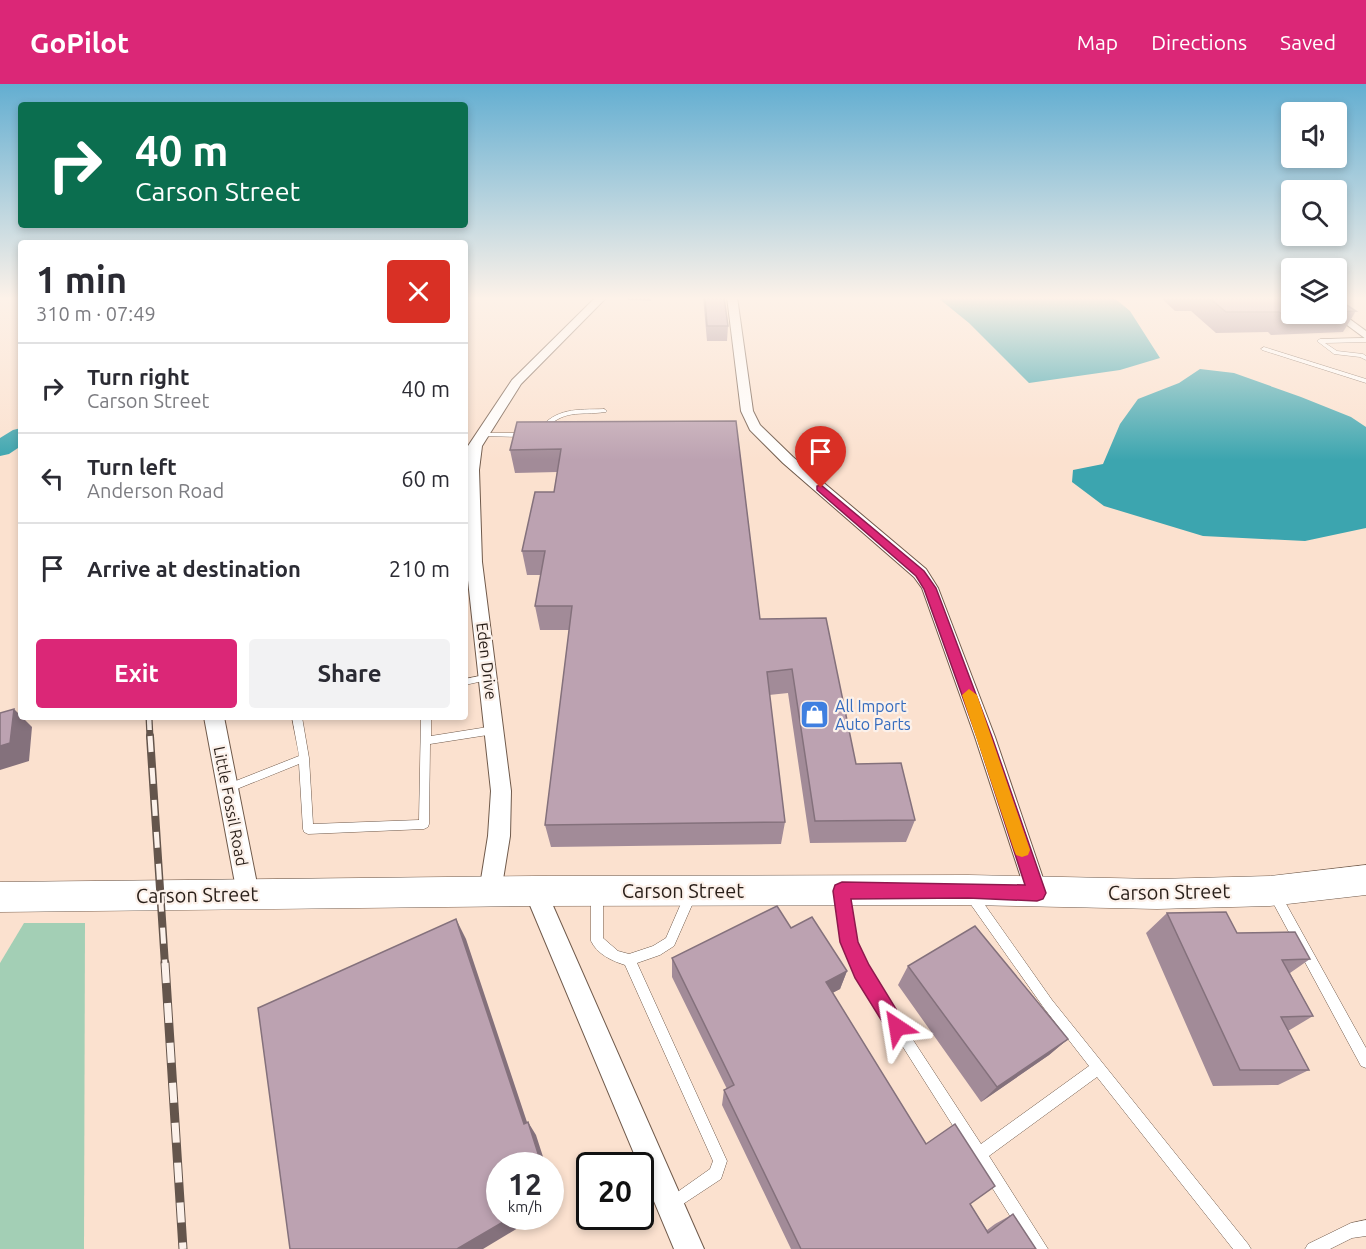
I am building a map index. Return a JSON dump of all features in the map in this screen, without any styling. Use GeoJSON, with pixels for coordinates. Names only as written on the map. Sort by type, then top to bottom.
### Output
{"type":"FeatureCollection","features":[{"type":"Feature","properties":{"kind":"street","name":"Eden Drive"},"geometry":{"type":"LineString","coordinates":[[490,892],[499,836],[501,791],[474,562],[472,470],[475,446],[481,435],[516,382],[547,351]]}},
{"type":"Feature","properties":{"kind":"street"},"geometry":{"type":"LineString","coordinates":[[739,351],[747,411],[755,427],[788,459],[920,573],[930,588],[1037,893]]}},
{"type":"Feature","properties":{"kind":"street","name":"Little Fossil Road"},"geometry":{"type":"LineString","coordinates":[[215,720],[248,894]]}},
{"type":"Feature","properties":{"kind":"street","name":"Carson Street"},"geometry":{"type":"LineString","coordinates":[[0,897],[536,891],[968,890],[1037,893],[1273,891],[1340,880],[1366,880]]}},
{"type":"Feature","properties":{"kind":"street"},"geometry":{"type":"LineString","coordinates":[[536,891],[689,1249]]}},
{"type":"Feature","properties":{"kind":"lane"},"geometry":{"type":"LineString","coordinates":[[1272,351],[1366,381]]}},
{"type":"Feature","properties":{"kind":"lane"},"geometry":{"type":"LineString","coordinates":[[1334,351],[1364,356]]}},
{"type":"Feature","properties":{"kind":"lane"},"geometry":{"type":"LineString","coordinates":[[481,435],[538,433],[549,419],[564,413],[604,411]]}},
{"type":"Feature","properties":{"kind":"lane"},"geometry":{"type":"LineString","coordinates":[[468,681],[489,677]]}},
{"type":"Feature","properties":{"kind":"lane"},"geometry":{"type":"LineString","coordinates":[[298,720],[304,758],[308,829],[424,824],[426,720]]}},
{"type":"Feature","properties":{"kind":"lane"},"geometry":{"type":"LineString","coordinates":[[426,741],[495,730]]}},
{"type":"Feature","properties":{"kind":"lane"},"geometry":{"type":"LineString","coordinates":[[228,789],[304,758]]}},
{"type":"Feature","properties":{"kind":"lane"},"geometry":{"type":"LineString","coordinates":[[968,890],[1004,945],[1098,1068],[1243,1249]]}},
{"type":"Feature","properties":{"kind":"lane"},"geometry":{"type":"LineString","coordinates":[[597,891],[597,942],[615,957],[629,960],[656,951],[670,942],[692,891]]}},
{"type":"Feature","properties":{"kind":"lane"},"geometry":{"type":"LineString","coordinates":[[842,891],[849,942],[862,972],[1040,1249]]}},
{"type":"Feature","properties":{"kind":"lane"},"geometry":{"type":"LineString","coordinates":[[1273,891],[1366,1061]]}},
{"type":"Feature","properties":{"kind":"lane"},"geometry":{"type":"LineString","coordinates":[[629,960],[720,1161],[716,1174],[670,1205]]}},
{"type":"Feature","properties":{"kind":"lane"},"geometry":{"type":"LineString","coordinates":[[980,1154],[1098,1068]]}},
{"type":"Feature","properties":{"kind":"lane"},"geometry":{"type":"LineString","coordinates":[[1313,1249],[1351,1231],[1366,1228]]}},
{"type":"Feature","properties":{"kind":"green space"},"geometry":{"type":"Polygon","coordinates":[[[24,923],[85,923],[84,1249],[0,1249],[0,963],[24,923]]]}},
{"type":"Feature","properties":{"kind":"water"},"geometry":{"type":"Polygon","coordinates":[[[997,351],[1156,351],[1160,358],[1120,370],[1029,383],[997,351]]]}},
{"type":"Feature","properties":{"kind":"water"},"geometry":{"type":"Polygon","coordinates":[[[1200,369],[1234,373],[1351,417],[1366,427],[1366,528],[1305,541],[1203,536],[1104,506],[1072,482],[1073,470],[1103,464],[1120,424],[1138,399],[1179,383],[1200,369]]]}},
{"type":"Feature","properties":{"kind":"building"},"geometry":{"type":"Polygon","coordinates":[[[736,421],[760,619],[826,618],[856,764],[901,763],[915,820],[815,821],[792,669],[767,672],[785,822],[545,825],[572,606],[535,606],[545,551],[522,551],[535,492],[554,492],[561,449],[510,450],[517,422],[736,421]]]}},
{"type":"Feature","properties":{"kind":"building"},"geometry":{"type":"Polygon","coordinates":[[[14,709],[10,743],[0,746],[0,713],[14,709]]]}},
{"type":"Feature","properties":{"kind":"building"},"geometry":{"type":"Polygon","coordinates":[[[777,906],[791,928],[812,917],[847,971],[826,982],[926,1144],[955,1124],[995,1186],[970,1204],[988,1233],[1013,1214],[1036,1249],[801,1249],[724,1090],[734,1085],[672,958],[777,906]]]}},
{"type":"Feature","properties":{"kind":"building"},"geometry":{"type":"Polygon","coordinates":[[[1226,912],[1237,933],[1295,932],[1310,959],[1282,960],[1313,1016],[1281,1017],[1309,1070],[1240,1070],[1167,913],[1226,912]]]}},
{"type":"Feature","properties":{"kind":"building"},"geometry":{"type":"Polygon","coordinates":[[[456,919],[524,1124],[528,1122],[538,1152],[486,1152],[486,1230],[489,1230],[457,1249],[290,1249],[258,1008],[456,919]]]}},
{"type":"Feature","properties":{"kind":"building"},"geometry":{"type":"Polygon","coordinates":[[[975,926],[1068,1039],[997,1087],[908,966],[975,926]]]}},
{"type":"Feature","properties":{"kind":"waterway"},"geometry":{"type":"LineString","coordinates":[[0,449],[18,437]]}},
{"type":"Feature","properties":{"kind":"railway"},"geometry":{"type":"LineString","coordinates":[[149,720],[150,738]]}},
{"type":"Feature","properties":{"kind":"railway"},"geometry":{"type":"LineString","coordinates":[[150,736],[165,965]]}},
{"type":"Feature","properties":{"kind":"railway"},"geometry":{"type":"LineString","coordinates":[[165,963],[183,1249]]}},
{"type":"Feature","properties":{"kind":"slow traffic"},"geometry":{"type":"LineString","coordinates":[[969,695],[1022,850]]}},
{"type":"Feature","properties":{"kind":"place","name":"All Import Auto Parts"},"geometry":{"type":"Point","coordinates":[814,715]}},
{"type":"Feature","properties":{"kind":"route"},"geometry":{"type":"LineString","coordinates":[[821,488],[920,573],[930,588],[1037,893],[968,890],[842,891],[849,942],[862,972],[897,1027]]}}]}
